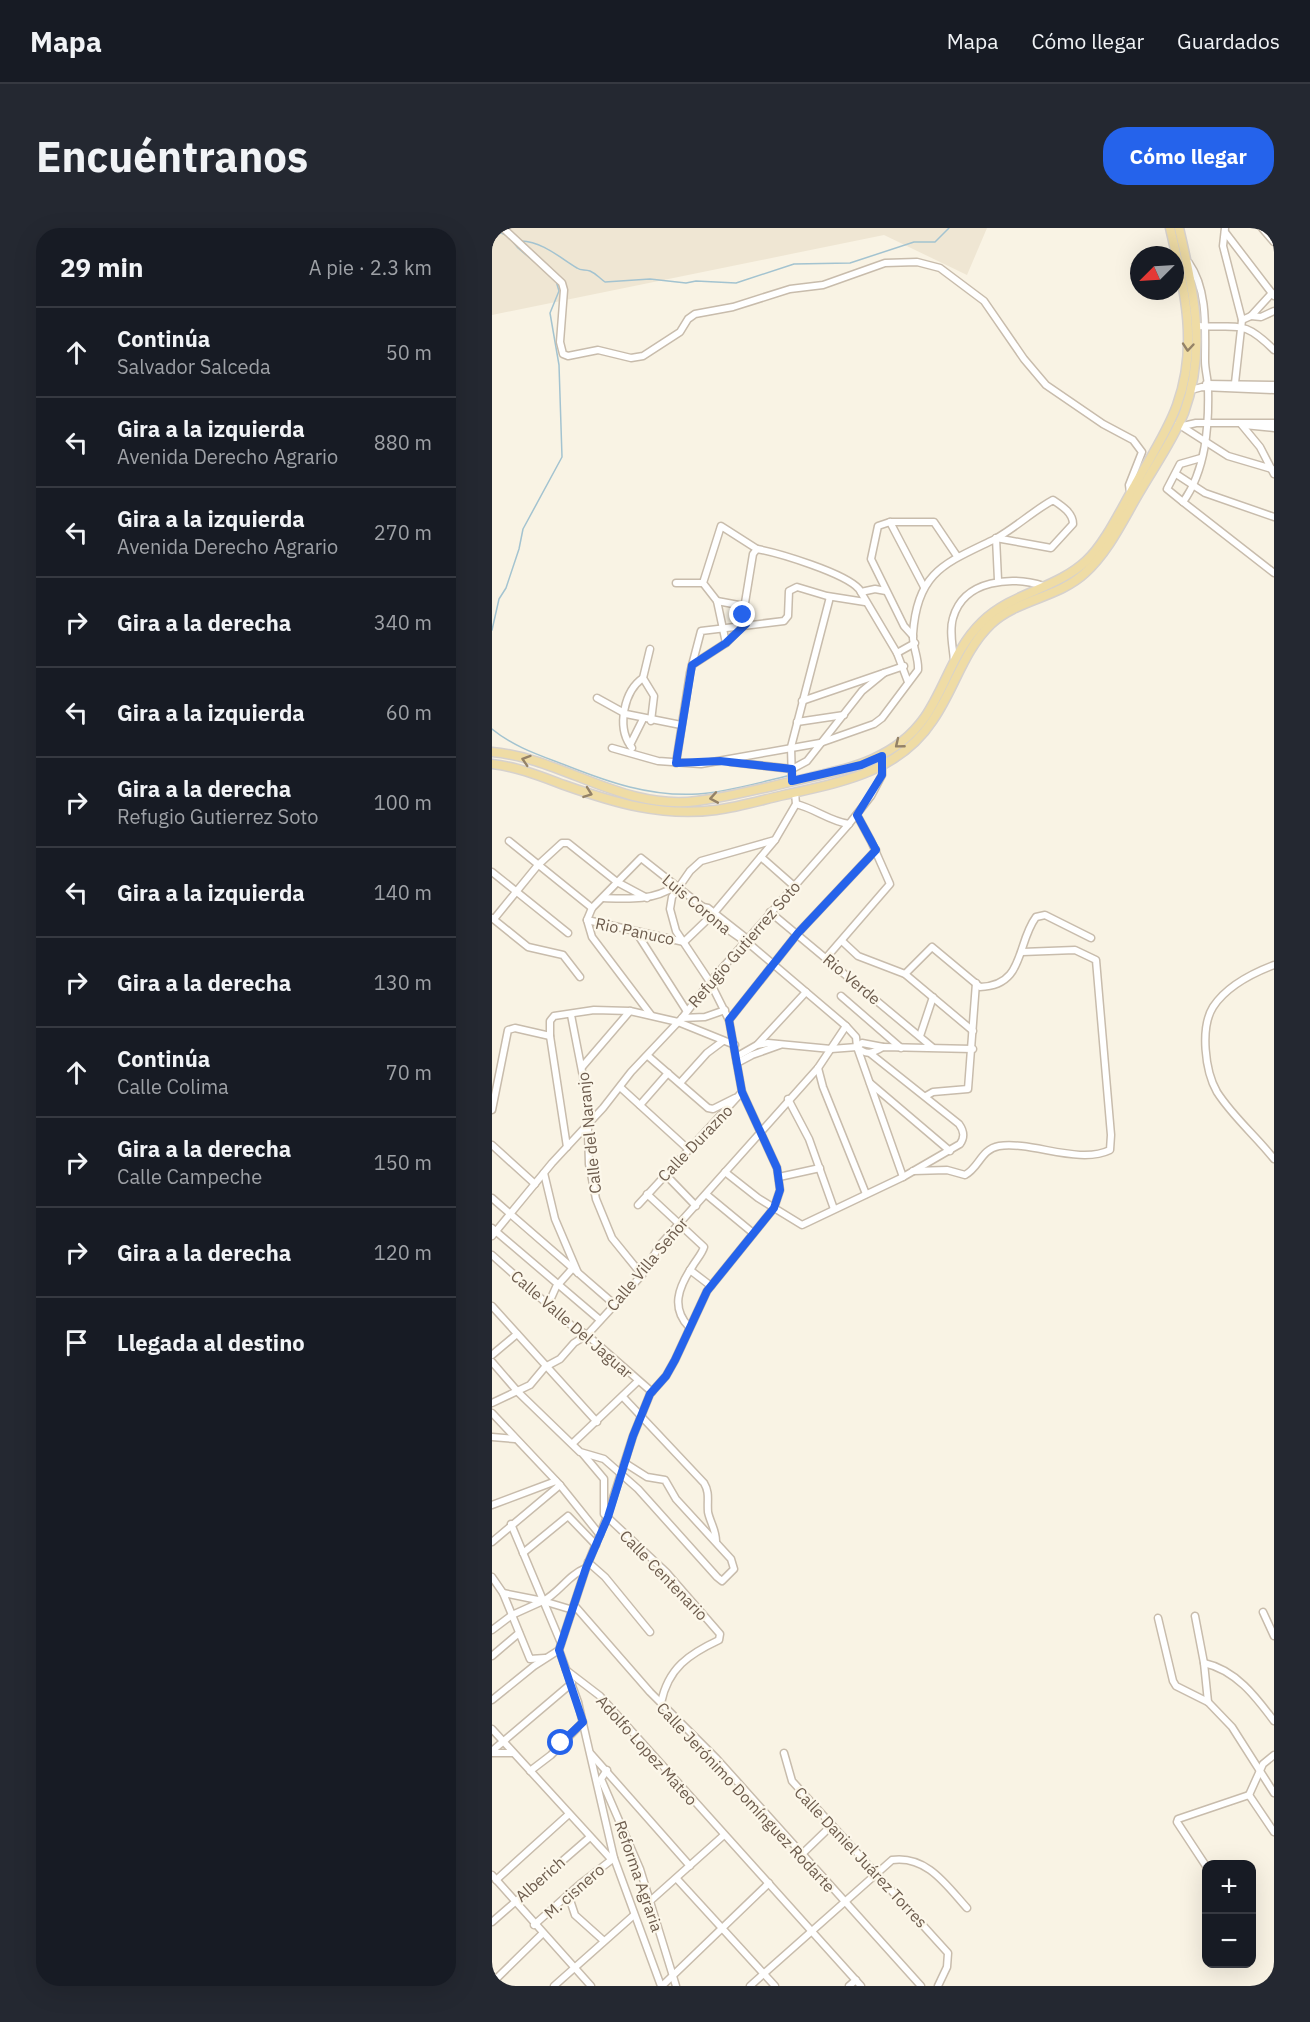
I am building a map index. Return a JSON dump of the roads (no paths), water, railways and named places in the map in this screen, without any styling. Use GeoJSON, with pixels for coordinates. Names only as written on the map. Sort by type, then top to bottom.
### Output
{"type":"FeatureCollection","features":[{"type":"Feature","properties":{"kind":"main road"},"geometry":{"type":"LineString","coordinates":[[492,764],[526,770],[598,797],[661,812],[678,813],[719,810],[848,780],[884,767],[902,755],[933,721],[970,649],[993,622],[1019,606],[1073,582],[1111,543],[1157,452],[1177,406],[1189,346],[1187,303],[1170,228]]}},
{"type":"Feature","properties":{"kind":"main road"},"geometry":{"type":"LineString","coordinates":[[492,752],[528,760],[626,794],[661,802],[694,802],[861,765],[897,747],[925,717],[954,660],[982,621],[1010,603],[1048,587],[1088,559],[1157,452],[1181,425],[1191,390],[1202,326],[1179,228]]}},
{"type":"Feature","properties":{"kind":"main road"},"geometry":{"type":"LineString","coordinates":[[661,802],[661,812]]}},
{"type":"Feature","properties":{"kind":"street"},"geometry":{"type":"LineString","coordinates":[[503,228],[562,283],[560,342],[563,354],[568,356],[598,350],[632,358],[643,356],[680,332],[688,319],[695,314],[733,307],[790,289],[823,285],[885,263],[917,262],[940,268],[984,301],[1023,359],[1046,385],[1103,424],[1133,440],[1142,452],[1129,485],[1130,492]]}},
{"type":"Feature","properties":{"kind":"street"},"geometry":{"type":"LineString","coordinates":[[1262,228],[1274,242]]}},
{"type":"Feature","properties":{"kind":"street"},"geometry":{"type":"LineString","coordinates":[[1183,502],[1194,485],[1207,423],[1202,326],[1242,323],[1273,295],[1225,230]]}},
{"type":"Feature","properties":{"kind":"street"},"geometry":{"type":"LineString","coordinates":[[1225,230],[1222,246],[1242,323],[1235,384]]}},
{"type":"Feature","properties":{"kind":"street"},"geometry":{"type":"LineString","coordinates":[[1251,316],[1261,317],[1274,311]]}},
{"type":"Feature","properties":{"kind":"street"},"geometry":{"type":"LineString","coordinates":[[1242,323],[1274,350]]}},
{"type":"Feature","properties":{"kind":"street"},"geometry":{"type":"LineString","coordinates":[[1191,390],[1206,386],[1235,384],[1274,385]]}},
{"type":"Feature","properties":{"kind":"street"},"geometry":{"type":"LineString","coordinates":[[1206,386],[1274,390]]}},
{"type":"Feature","properties":{"kind":"street"},"geometry":{"type":"LineString","coordinates":[[1181,425],[1274,423]]}},
{"type":"Feature","properties":{"kind":"street"},"geometry":{"type":"LineString","coordinates":[[1242,424],[1274,428]]}},
{"type":"Feature","properties":{"kind":"street"},"geometry":{"type":"LineString","coordinates":[[1242,424],[1267,457],[1273,471]]}},
{"type":"Feature","properties":{"kind":"street"},"geometry":{"type":"LineString","coordinates":[[1181,425],[1228,456],[1273,471]]}},
{"type":"Feature","properties":{"kind":"street"},"geometry":{"type":"LineString","coordinates":[[1201,458],[1180,464],[1167,489],[1274,573]]}},
{"type":"Feature","properties":{"kind":"street"},"geometry":{"type":"LineString","coordinates":[[1176,474],[1225,502],[1274,517]]}},
{"type":"Feature","properties":{"kind":"street"},"geometry":{"type":"LineString","coordinates":[[612,748],[676,763],[720,761],[820,743],[874,724],[882,718],[918,670],[914,640],[924,587],[940,569],[957,556],[996,538],[1053,500],[1065,509],[1073,520],[1073,524],[1054,546],[1046,548],[996,538]]}},
{"type":"Feature","properties":{"kind":"street"},"geometry":{"type":"LineString","coordinates":[[914,640],[904,626],[871,560],[878,526],[890,522],[934,522],[957,556]]}},
{"type":"Feature","properties":{"kind":"street"},"geometry":{"type":"LineString","coordinates":[[890,522],[924,587]]}},
{"type":"Feature","properties":{"kind":"street"},"geometry":{"type":"LineString","coordinates":[[703,583],[721,526],[757,549],[838,575],[854,583],[861,592],[897,652],[909,682]]}},
{"type":"Feature","properties":{"kind":"street"},"geometry":{"type":"LineString","coordinates":[[996,538],[998,580]]}},
{"type":"Feature","properties":{"kind":"street"},"geometry":{"type":"LineString","coordinates":[[746,624],[743,615],[744,606],[753,554],[757,549]]}},
{"type":"Feature","properties":{"kind":"street"},"geometry":{"type":"LineString","coordinates":[[954,660],[952,619],[959,605],[970,594],[998,580],[1028,581],[1048,587]]}},
{"type":"Feature","properties":{"kind":"street"},"geometry":{"type":"LineString","coordinates":[[676,583],[703,583]]}},
{"type":"Feature","properties":{"kind":"street"},"geometry":{"type":"LineString","coordinates":[[703,583],[717,601],[726,643]]}},
{"type":"Feature","properties":{"kind":"street"},"geometry":{"type":"LineString","coordinates":[[676,763],[681,725],[700,631],[786,619],[789,591],[794,588],[830,597],[866,602]]}},
{"type":"Feature","properties":{"kind":"street"},"geometry":{"type":"LineString","coordinates":[[861,592],[875,589],[886,591]]}},
{"type":"Feature","properties":{"kind":"street"},"geometry":{"type":"LineString","coordinates":[[792,781],[791,747],[830,597]]}},
{"type":"Feature","properties":{"kind":"street"},"geometry":{"type":"LineString","coordinates":[[717,601],[744,606]]}},
{"type":"Feature","properties":{"kind":"street"},"geometry":{"type":"LineString","coordinates":[[692,665],[726,643],[746,624]]}},
{"type":"Feature","properties":{"kind":"street"},"geometry":{"type":"LineString","coordinates":[[897,652],[914,640]]}},
{"type":"Feature","properties":{"kind":"street"},"geometry":{"type":"LineString","coordinates":[[634,755],[625,735],[627,697],[634,684],[643,678],[650,649]]}},
{"type":"Feature","properties":{"kind":"street"},"geometry":{"type":"LineString","coordinates":[[802,701],[904,666]]}},
{"type":"Feature","properties":{"kind":"street"},"geometry":{"type":"LineString","coordinates":[[720,761],[792,769],[807,761],[862,691],[884,673]]}},
{"type":"Feature","properties":{"kind":"street"},"geometry":{"type":"LineString","coordinates":[[643,678],[654,696],[651,721]]}},
{"type":"Feature","properties":{"kind":"street"},"geometry":{"type":"LineString","coordinates":[[597,698],[626,714],[651,721],[681,725]]}},
{"type":"Feature","properties":{"kind":"street"},"geometry":{"type":"LineString","coordinates":[[797,722],[845,715]]}},
{"type":"Feature","properties":{"kind":"street"},"geometry":{"type":"LineString","coordinates":[[630,745],[643,719]]}},
{"type":"Feature","properties":{"kind":"street"},"geometry":{"type":"LineString","coordinates":[[882,756],[884,767]]}},
{"type":"Feature","properties":{"kind":"street","name":"Refugio Gutierrez Soto"},"geometry":{"type":"LineString","coordinates":[[493,1232],[543,1173],[590,1124],[710,982],[857,815],[871,796],[884,767]]}},
{"type":"Feature","properties":{"kind":"street"},"geometry":{"type":"LineString","coordinates":[[684,942],[712,915],[783,831],[796,804],[795,793]]}},
{"type":"Feature","properties":{"kind":"street"},"geometry":{"type":"LineString","coordinates":[[796,804],[818,811],[832,822],[849,824]]}},
{"type":"Feature","properties":{"kind":"street"},"geometry":{"type":"LineString","coordinates":[[826,958],[889,887],[890,882],[876,850],[857,815]]}},
{"type":"Feature","properties":{"kind":"street"},"geometry":{"type":"LineString","coordinates":[[492,1700],[560,1647],[587,1565],[608,1517],[640,1417],[652,1392],[666,1376],[711,1286],[774,1208],[780,1190],[779,1177],[761,1130],[740,1094],[735,1046],[729,1020],[710,982],[672,921],[670,909],[672,897],[677,888],[701,861],[775,840]]}},
{"type":"Feature","properties":{"kind":"street"},"geometry":{"type":"LineString","coordinates":[[509,841],[592,908]]}},
{"type":"Feature","properties":{"kind":"street"},"geometry":{"type":"LineString","coordinates":[[580,977],[561,953],[532,949],[493,918],[557,845],[568,843],[617,882],[647,897]]}},
{"type":"Feature","properties":{"kind":"street"},"geometry":{"type":"LineString","coordinates":[[729,1020],[798,933],[876,850]]}},
{"type":"Feature","properties":{"kind":"street"},"geometry":{"type":"LineString","coordinates":[[761,857],[794,886]]}},
{"type":"Feature","properties":{"kind":"street","name":"Luis Corona"},"geometry":{"type":"LineString","coordinates":[[617,882],[641,858],[747,941],[846,1026],[856,1037],[857,1047],[903,1177]]}},
{"type":"Feature","properties":{"kind":"street"},"geometry":{"type":"LineString","coordinates":[[492,872],[568,933]]}},
{"type":"Feature","properties":{"kind":"street"},"geometry":{"type":"LineString","coordinates":[[617,882],[592,908],[587,920],[592,937],[651,1015]]}},
{"type":"Feature","properties":{"kind":"street"},"geometry":{"type":"LineString","coordinates":[[603,898],[663,895],[677,888]]}},
{"type":"Feature","properties":{"kind":"street","name":"Rio Verde"},"geometry":{"type":"LineString","coordinates":[[771,912],[933,1047]]}},
{"type":"Feature","properties":{"kind":"street"},"geometry":{"type":"LineString","coordinates":[[905,974],[932,947],[980,987],[1001,984],[1018,965],[1030,925],[1036,917],[1045,915],[1091,938]]}},
{"type":"Feature","properties":{"kind":"street","name":"Rio Panuco"},"geometry":{"type":"LineString","coordinates":[[587,920],[684,942]]}},
{"type":"Feature","properties":{"kind":"street"},"geometry":{"type":"LineString","coordinates":[[598,923],[603,927],[638,935],[664,936]]}},
{"type":"Feature","properties":{"kind":"street"},"geometry":{"type":"LineString","coordinates":[[638,935],[686,1010]]}},
{"type":"Feature","properties":{"kind":"street"},"geometry":{"type":"LineString","coordinates":[[842,941],[858,956],[905,974],[974,1031]]}},
{"type":"Feature","properties":{"kind":"street"},"geometry":{"type":"LineString","coordinates":[[913,1171],[946,1170],[965,1175],[985,1153],[999,1146],[1070,1153],[1103,1153],[1110,1150],[1096,960],[1075,950],[1022,952]]}},
{"type":"Feature","properties":{"kind":"street"},"geometry":{"type":"LineString","coordinates":[[1274,965],[1227,992],[1212,1008],[1205,1039],[1208,1071],[1217,1091],[1274,1159]]}},
{"type":"Feature","properties":{"kind":"street"},"geometry":{"type":"LineString","coordinates":[[926,1096],[933,1092],[968,1089],[973,1049],[976,983]]}},
{"type":"Feature","properties":{"kind":"street"},"geometry":{"type":"LineString","coordinates":[[737,1060],[757,1045],[806,992]]}},
{"type":"Feature","properties":{"kind":"street"},"geometry":{"type":"LineString","coordinates":[[841,996],[902,1048]]}},
{"type":"Feature","properties":{"kind":"street"},"geometry":{"type":"LineString","coordinates":[[920,1036],[933,997]]}},
{"type":"Feature","properties":{"kind":"street"},"geometry":{"type":"LineString","coordinates":[[567,1147],[550,1036],[552,1018],[594,1010],[630,1011],[680,1020],[735,1046]]}},
{"type":"Feature","properties":{"kind":"street"},"geometry":{"type":"LineString","coordinates":[[680,1020],[705,1017],[725,1010]]}},
{"type":"Feature","properties":{"kind":"street"},"geometry":{"type":"LineString","coordinates":[[582,1068],[630,1011]]}},
{"type":"Feature","properties":{"kind":"street","name":"Calle del Naranjo"},"geometry":{"type":"LineString","coordinates":[[571,1015],[590,1124],[589,1164],[599,1208],[612,1238],[642,1275]]}},
{"type":"Feature","properties":{"kind":"street","name":"Calle Villa Señor"},"geometry":{"type":"LineString","coordinates":[[492,1403],[530,1385],[545,1367],[560,1359],[574,1343],[587,1335],[642,1275],[660,1245],[818,1068],[846,1026]]}},
{"type":"Feature","properties":{"kind":"street"},"geometry":{"type":"LineString","coordinates":[[492,1110],[508,1030],[515,1028],[550,1036]]}},
{"type":"Feature","properties":{"kind":"street"},"geometry":{"type":"LineString","coordinates":[[680,1083],[707,1053],[723,1041]]}},
{"type":"Feature","properties":{"kind":"street"},"geometry":{"type":"LineString","coordinates":[[757,1045],[782,1044],[831,1049],[857,1047],[862,1043],[883,1047],[973,1049]]}},
{"type":"Feature","properties":{"kind":"street"},"geometry":{"type":"LineString","coordinates":[[737,1060],[782,1044]]}},
{"type":"Feature","properties":{"kind":"street"},"geometry":{"type":"LineString","coordinates":[[725,1172],[774,1208],[802,1225],[903,1177],[950,1151],[964,1139],[963,1130],[958,1124],[926,1096],[871,1054],[862,1052],[857,1047]]}},
{"type":"Feature","properties":{"kind":"street"},"geometry":{"type":"LineString","coordinates":[[871,1054],[883,1047]]}},
{"type":"Feature","properties":{"kind":"street"},"geometry":{"type":"LineString","coordinates":[[648,1056],[713,1109],[740,1094]]}},
{"type":"Feature","properties":{"kind":"street"},"geometry":{"type":"LineString","coordinates":[[818,1068],[823,1087],[866,1194]]}},
{"type":"Feature","properties":{"kind":"street"},"geometry":{"type":"LineString","coordinates":[[640,1106],[668,1073]]}},
{"type":"Feature","properties":{"kind":"street"},"geometry":{"type":"LineString","coordinates":[[869,1082],[950,1151]]}},
{"type":"Feature","properties":{"kind":"street"},"geometry":{"type":"LineString","coordinates":[[620,1087],[688,1149]]}},
{"type":"Feature","properties":{"kind":"street","name":"Calle Durazno"},"geometry":{"type":"LineString","coordinates":[[638,1204],[664,1173],[740,1094]]}},
{"type":"Feature","properties":{"kind":"street"},"geometry":{"type":"LineString","coordinates":[[788,1099],[809,1139],[834,1209]]}},
{"type":"Feature","properties":{"kind":"street"},"geometry":{"type":"LineString","coordinates":[[492,1145],[535,1184]]}},
{"type":"Feature","properties":{"kind":"street"},"geometry":{"type":"LineString","coordinates":[[779,1177],[820,1168]]}},
{"type":"Feature","properties":{"kind":"street"},"geometry":{"type":"LineString","coordinates":[[543,1173],[555,1219],[575,1271]]}},
{"type":"Feature","properties":{"kind":"street"},"geometry":{"type":"LineString","coordinates":[[664,1173],[696,1206]]}},
{"type":"Feature","properties":{"kind":"street"},"geometry":{"type":"LineString","coordinates":[[647,1194],[704,1247],[690,1270],[677,1307],[680,1316],[689,1327]]}},
{"type":"Feature","properties":{"kind":"street"},"geometry":{"type":"LineString","coordinates":[[707,1195],[753,1233]]}},
{"type":"Feature","properties":{"kind":"street"},"geometry":{"type":"LineString","coordinates":[[492,1198],[614,1304]]}},
{"type":"Feature","properties":{"kind":"street"},"geometry":{"type":"LineString","coordinates":[[493,1232],[600,1320]]}},
{"type":"Feature","properties":{"kind":"street","name":"Calle Valle Del Jaguar"},"geometry":{"type":"LineString","coordinates":[[492,1255],[652,1392]]}},
{"type":"Feature","properties":{"kind":"street"},"geometry":{"type":"LineString","coordinates":[[690,1270],[711,1286]]}},
{"type":"Feature","properties":{"kind":"street"},"geometry":{"type":"LineString","coordinates":[[548,1305],[558,1284],[575,1271]]}},
{"type":"Feature","properties":{"kind":"street"},"geometry":{"type":"LineString","coordinates":[[492,1306],[597,1422]]}},
{"type":"Feature","properties":{"kind":"street"},"geometry":{"type":"LineString","coordinates":[[492,1355],[517,1334]]}},
{"type":"Feature","properties":{"kind":"street"},"geometry":{"type":"LineString","coordinates":[[492,1362],[518,1392],[573,1443],[604,1479],[602,1512],[608,1517]]}},
{"type":"Feature","properties":{"kind":"street"},"geometry":{"type":"LineString","coordinates":[[573,1443],[638,1381]]}},
{"type":"Feature","properties":{"kind":"street"},"geometry":{"type":"LineString","coordinates":[[623,1396],[708,1490],[708,1513],[716,1531],[716,1541]]}},
{"type":"Feature","properties":{"kind":"street"},"geometry":{"type":"LineString","coordinates":[[492,1413],[558,1483],[600,1534]]}},
{"type":"Feature","properties":{"kind":"street"},"geometry":{"type":"LineString","coordinates":[[494,1437],[516,1439]]}},
{"type":"Feature","properties":{"kind":"street"},"geometry":{"type":"LineString","coordinates":[[583,1454],[604,1459],[622,1473],[722,1581],[734,1569],[731,1559],[676,1499],[665,1480],[647,1477],[625,1463]]}},
{"type":"Feature","properties":{"kind":"street"},"geometry":{"type":"LineString","coordinates":[[492,1505],[558,1483]]}},
{"type":"Feature","properties":{"kind":"street"},"geometry":{"type":"LineString","coordinates":[[492,1542],[558,1483]]}},
{"type":"Feature","properties":{"kind":"street"},"geometry":{"type":"LineString","coordinates":[[523,1553],[568,1516],[596,1545]]}},
{"type":"Feature","properties":{"kind":"street","name":"Calle Centenario"},"geometry":{"type":"LineString","coordinates":[[608,1517],[666,1572],[720,1634],[719,1640],[691,1653],[684,1660],[664,1688],[661,1703]]}},
{"type":"Feature","properties":{"kind":"street"},"geometry":{"type":"LineString","coordinates":[[511,1524],[543,1601],[572,1683],[583,1722],[613,1859],[662,1986],[769,1883]]}},
{"type":"Feature","properties":{"kind":"street"},"geometry":{"type":"LineString","coordinates":[[492,1630],[512,1615],[554,1596],[574,1573],[587,1565]]}},
{"type":"Feature","properties":{"kind":"street"},"geometry":{"type":"LineString","coordinates":[[587,1565],[605,1577],[650,1632]]}},
{"type":"Feature","properties":{"kind":"street"},"geometry":{"type":"LineString","coordinates":[[494,1582],[503,1593],[530,1659],[545,1658]]}},
{"type":"Feature","properties":{"kind":"street"},"geometry":{"type":"LineString","coordinates":[[503,1593],[573,1608]]}},
{"type":"Feature","properties":{"kind":"street","name":"Calle Jerónimo Domínguez Rodarte"},"geometry":{"type":"LineString","coordinates":[[573,1608],[661,1703],[716,1758],[843,1902],[921,1986]]}},
{"type":"Feature","properties":{"kind":"street"},"geometry":{"type":"LineString","coordinates":[[1263,1612],[1274,1636]]}},
{"type":"Feature","properties":{"kind":"street"},"geometry":{"type":"LineString","coordinates":[[1195,1616],[1204,1663],[1208,1702]]}},
{"type":"Feature","properties":{"kind":"street"},"geometry":{"type":"LineString","coordinates":[[1158,1618],[1176,1686],[1208,1702],[1232,1727],[1274,1793]]}},
{"type":"Feature","properties":{"kind":"street"},"geometry":{"type":"LineString","coordinates":[[492,1656],[519,1633]]}},
{"type":"Feature","properties":{"kind":"street"},"geometry":{"type":"LineString","coordinates":[[1204,1663],[1226,1671],[1254,1694],[1274,1721]]}},
{"type":"Feature","properties":{"kind":"street","name":"Adolfo Lopez Mateo"},"geometry":{"type":"LineString","coordinates":[[566,1670],[600,1696],[859,1984]]}},
{"type":"Feature","properties":{"kind":"street"},"geometry":{"type":"LineString","coordinates":[[492,1752],[572,1683]]}},
{"type":"Feature","properties":{"kind":"street"},"geometry":{"type":"LineString","coordinates":[[530,1771],[551,1755],[583,1722]]}},
{"type":"Feature","properties":{"kind":"street"},"geometry":{"type":"LineString","coordinates":[[492,1729],[590,1837],[613,1859]]}},
{"type":"Feature","properties":{"kind":"street"},"geometry":{"type":"LineString","coordinates":[[492,1752],[513,1753]]}},
{"type":"Feature","properties":{"kind":"street"},"geometry":{"type":"LineString","coordinates":[[590,1753],[690,1866]]}},
{"type":"Feature","properties":{"kind":"street","name":"Calle Daniel Juárez Torres"},"geometry":{"type":"LineString","coordinates":[[784,1753],[792,1781],[950,1955],[938,1986]]}},
{"type":"Feature","properties":{"kind":"street"},"geometry":{"type":"LineString","coordinates":[[1202,1860],[1177,1822],[1178,1819],[1249,1795],[1263,1764],[1274,1755]]}},
{"type":"Feature","properties":{"kind":"street"},"geometry":{"type":"LineString","coordinates":[[596,1785],[607,1770]]}},
{"type":"Feature","properties":{"kind":"street","name":"Reforma Agraria"},"geometry":{"type":"LineString","coordinates":[[601,1779],[640,1869],[676,1986]]}},
{"type":"Feature","properties":{"kind":"street"},"geometry":{"type":"LineString","coordinates":[[1249,1795],[1274,1832]]}},
{"type":"Feature","properties":{"kind":"street"},"geometry":{"type":"LineString","coordinates":[[569,1814],[494,1878],[591,1986]]}},
{"type":"Feature","properties":{"kind":"street"},"geometry":{"type":"LineString","coordinates":[[801,1855],[832,1825]]}},
{"type":"Feature","properties":{"kind":"street"},"geometry":{"type":"LineString","coordinates":[[649,1902],[655,1894],[677,1879],[724,1835]]}},
{"type":"Feature","properties":{"kind":"street","name":"Alberich"},"geometry":{"type":"LineString","coordinates":[[492,1927],[514,1902],[590,1837]]}},
{"type":"Feature","properties":{"kind":"street","name":"M. cisnero"},"geometry":{"type":"LineString","coordinates":[[534,1925],[568,1894],[613,1859]]}},
{"type":"Feature","properties":{"kind":"street"},"geometry":{"type":"LineString","coordinates":[[750,1986],[876,1873],[896,1860],[920,1864],[933,1871],[967,1908]]}},
{"type":"Feature","properties":{"kind":"street"},"geometry":{"type":"LineString","coordinates":[[677,1879],[775,1986]]}},
{"type":"Feature","properties":{"kind":"street"},"geometry":{"type":"LineString","coordinates":[[568,1894],[575,1915],[604,1941]]}},
{"type":"Feature","properties":{"kind":"street"},"geometry":{"type":"LineString","coordinates":[[554,1986],[634,1915]]}},
{"type":"Feature","properties":{"kind":"street"},"geometry":{"type":"LineString","coordinates":[[492,1983],[543,1934]]}},
{"type":"Feature","properties":{"kind":"street"},"geometry":{"type":"LineString","coordinates":[[849,1986],[859,1984]]}},
{"type":"Feature","properties":{"kind":"waterway"},"geometry":{"type":"LineString","coordinates":[[521,241],[544,247],[579,269],[592,272],[605,282],[650,279],[686,283],[696,281],[736,283],[794,264],[850,263],[914,242],[935,242],[949,228]]}},
{"type":"Feature","properties":{"kind":"waterway"},"geometry":{"type":"LineString","coordinates":[[492,229],[508,236]]}},
{"type":"Feature","properties":{"kind":"waterway"},"geometry":{"type":"LineString","coordinates":[[509,237],[537,264]]}},
{"type":"Feature","properties":{"kind":"waterway"},"geometry":{"type":"LineString","coordinates":[[492,630],[499,599],[506,588],[523,529],[562,457],[559,365],[550,313],[559,291],[556,281]]}},
{"type":"Feature","properties":{"kind":"waterway"},"geometry":{"type":"LineString","coordinates":[[492,729],[509,741],[536,754],[597,777],[646,791],[680,794],[709,793],[787,776]]}}]}
